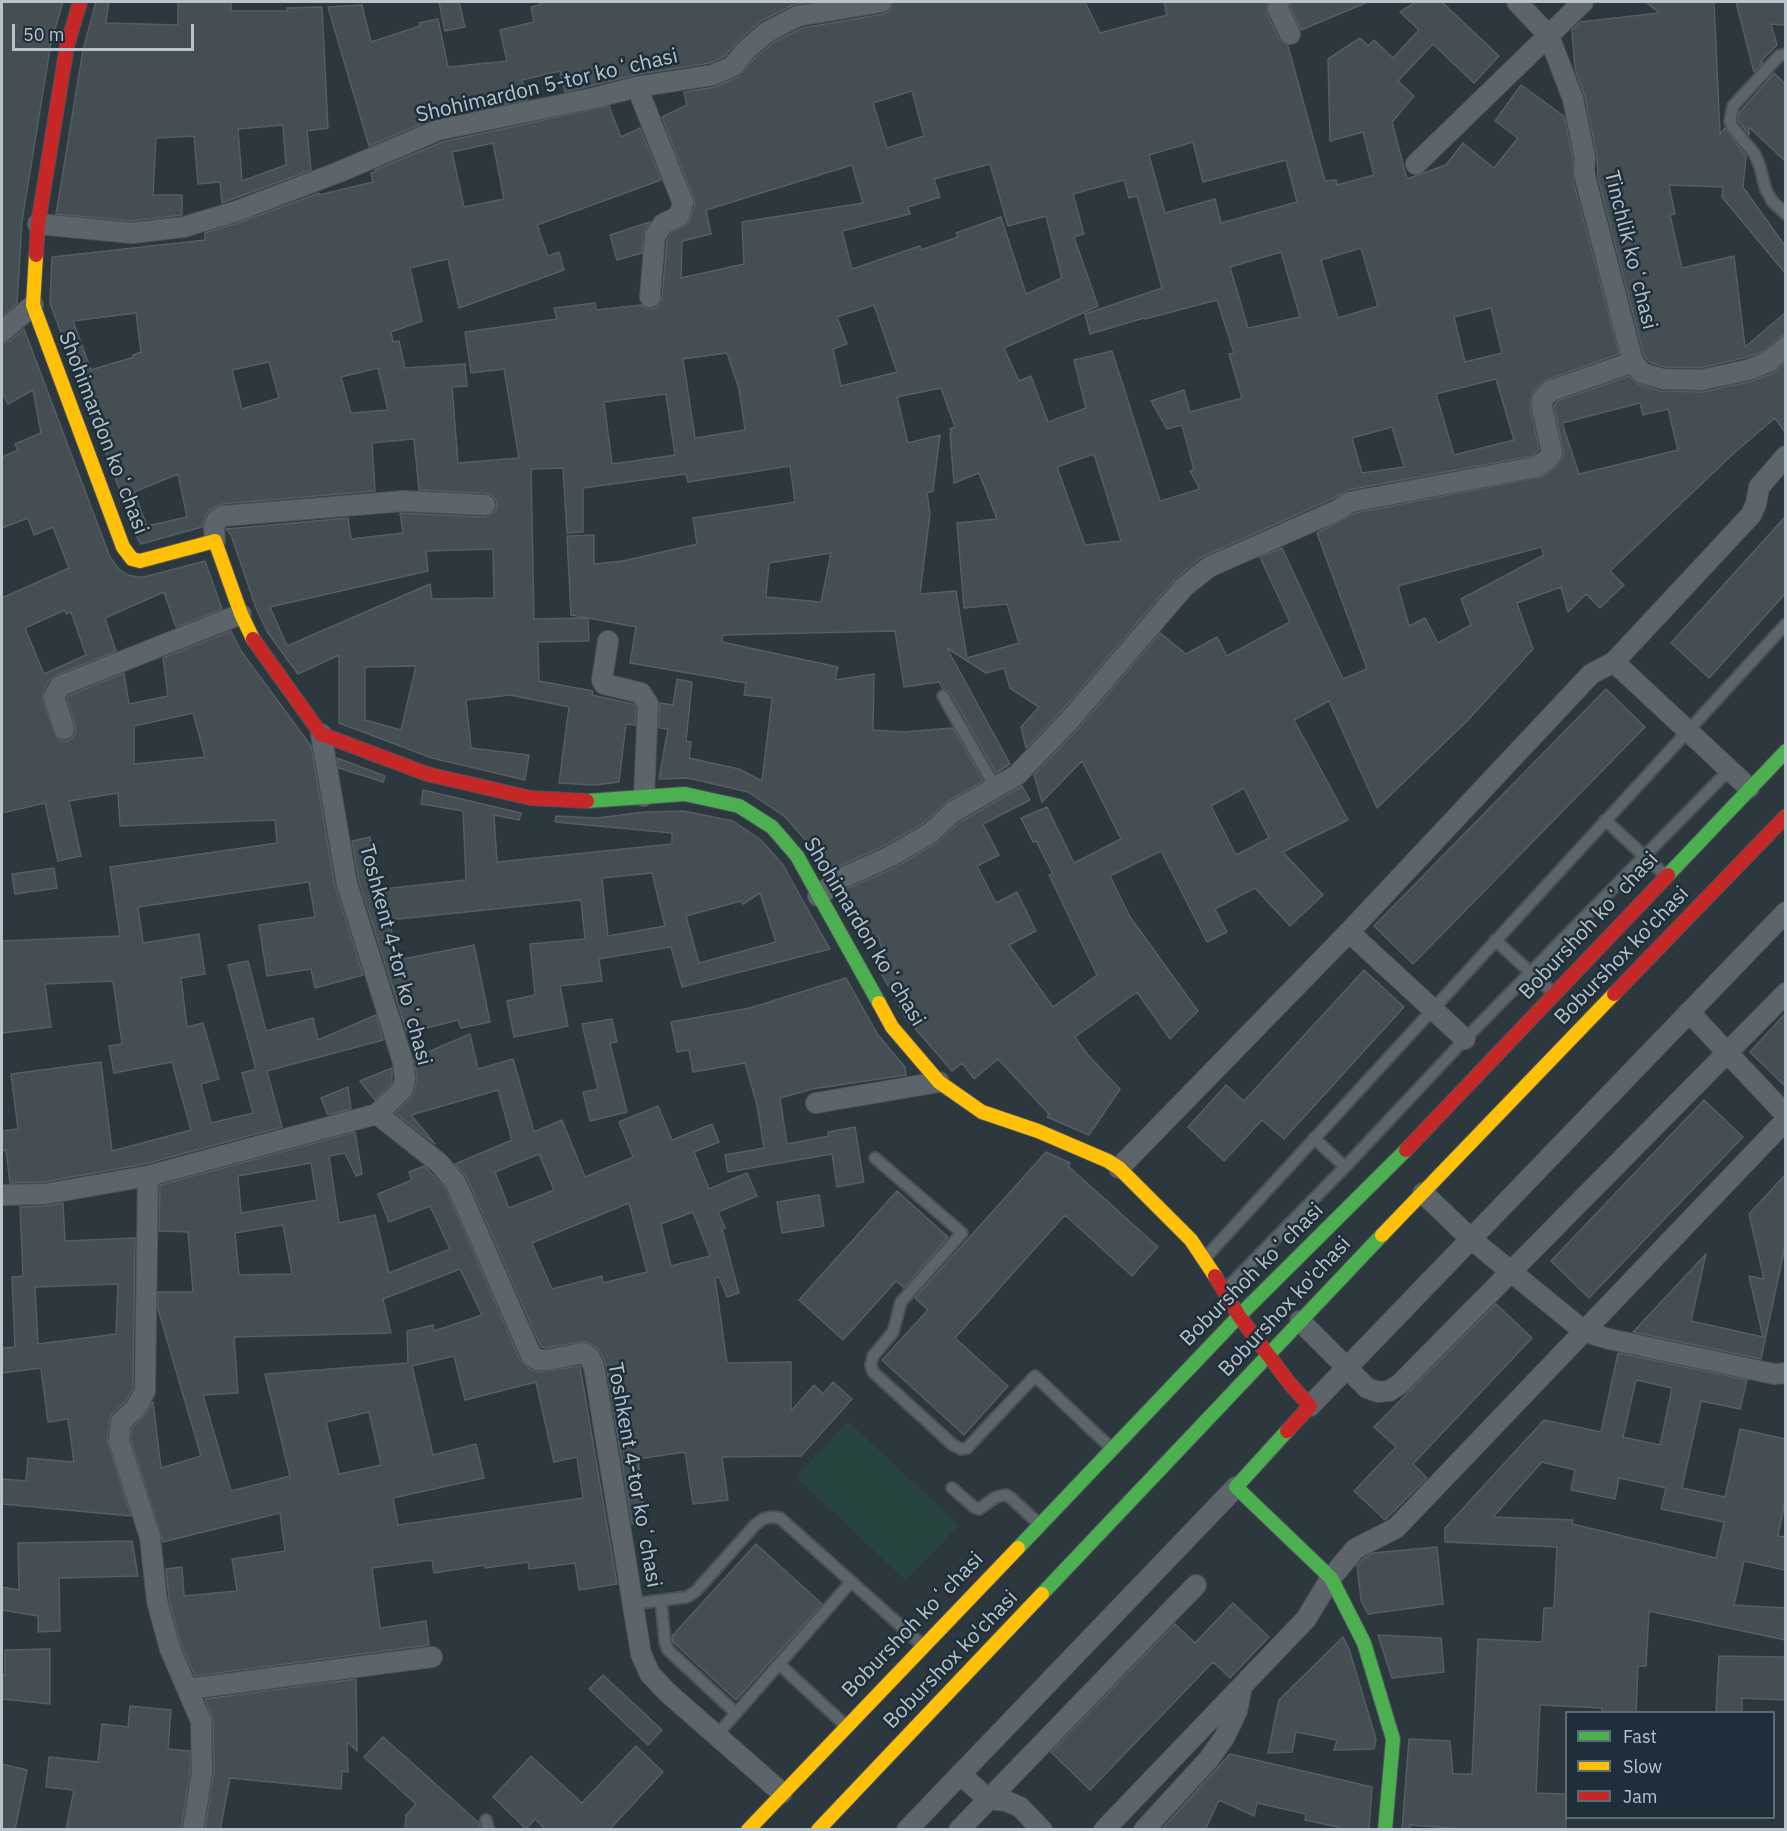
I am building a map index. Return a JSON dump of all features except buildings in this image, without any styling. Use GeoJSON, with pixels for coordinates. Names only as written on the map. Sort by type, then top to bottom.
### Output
{"type":"FeatureCollection","features":[{"type":"Feature","properties":{"kind":"main road","name":"Shohimardon koʻchasi"},"geometry":{"type":"LineString","coordinates":[[80,2],[67,46],[38,224],[33,305],[123,547],[132,559],[140,561],[215,541]]}},
{"type":"Feature","properties":{"kind":"main road"},"geometry":{"type":"LineString","coordinates":[[215,541],[241,614],[254,641],[321,734]]}},
{"type":"Feature","properties":{"kind":"main road","name":"Shohimardon koʻchasi"},"geometry":{"type":"LineString","coordinates":[[321,734],[427,774],[531,798],[596,802],[685,794],[739,806],[772,827],[797,856],[892,1027],[939,1082],[982,1112],[1038,1131],[1119,1168],[1191,1240],[1205,1258],[1239,1316],[1268,1354]]}},
{"type":"Feature","properties":{"kind":"main road","name":"Boburshoh koʻchasi"},"geometry":{"type":"LineString","coordinates":[[747,1830],[1239,1316],[1384,1173],[1785,751]]}},
{"type":"Feature","properties":{"kind":"main road","name":"Boburshox ko'chasi"},"geometry":{"type":"LineString","coordinates":[[818,1830],[1268,1354],[1785,816]]}},
{"type":"Feature","properties":{"kind":"main road"},"geometry":{"type":"LineString","coordinates":[[1268,1354],[1310,1406],[1236,1487],[1331,1578],[1364,1643],[1393,1739],[1385,1830]]}},
{"type":"Feature","properties":{"kind":"street","name":"Shohimardon 5-tor koʻchasi"},"geometry":{"type":"LineString","coordinates":[[38,224],[132,233],[184,227],[237,211],[339,172],[438,130],[637,87],[713,75],[732,66],[767,32],[798,16],[881,2]]}},
{"type":"Feature","properties":{"kind":"street"},"geometry":{"type":"LineString","coordinates":[[1279,2],[1278,9],[1290,34]]}},
{"type":"Feature","properties":{"kind":"street","name":"Tinchlik koʻchasi"},"geometry":{"type":"LineString","coordinates":[[1517,2],[1549,36],[1573,99],[1585,158],[1586,181],[1633,363],[1642,373],[1663,379],[1701,380],[1748,370],[1768,362],[1785,347]]}},
{"type":"Feature","properties":{"kind":"street"},"geometry":{"type":"LineString","coordinates":[[1416,164],[1583,2]]}},
{"type":"Feature","properties":{"kind":"street"},"geometry":{"type":"LineString","coordinates":[[637,87],[683,203],[679,216],[663,224],[655,236],[650,297]]}},
{"type":"Feature","properties":{"kind":"street"},"geometry":{"type":"LineString","coordinates":[[2,332],[33,305]]}},
{"type":"Feature","properties":{"kind":"street"},"geometry":{"type":"LineString","coordinates":[[818,896],[840,879],[889,857],[929,834],[952,812],[1017,775],[1038,755],[1184,587],[1209,567],[1338,510],[1350,502],[1536,467],[1548,460],[1552,453],[1542,407],[1542,400],[1550,391],[1633,363]]}},
{"type":"Feature","properties":{"kind":"street"},"geometry":{"type":"LineString","coordinates":[[1119,1168],[1349,932],[1591,674],[1614,662],[1751,515],[1759,487],[1785,456]]}},
{"type":"Feature","properties":{"kind":"street"},"geometry":{"type":"LineString","coordinates":[[215,541],[214,527],[217,520],[223,516],[404,501],[485,505]]}},
{"type":"Feature","properties":{"kind":"street"},"geometry":{"type":"LineString","coordinates":[[64,729],[54,697],[60,686],[241,614]]}},
{"type":"Feature","properties":{"kind":"street"},"geometry":{"type":"LineString","coordinates":[[608,641],[602,680],[604,684],[641,693],[648,704],[644,796]]}},
{"type":"Feature","properties":{"kind":"street"},"geometry":{"type":"LineString","coordinates":[[1614,662],[1749,788]]}},
{"type":"Feature","properties":{"kind":"street","name":"Toshkent 4-tor koʻchasi"},"geometry":{"type":"LineString","coordinates":[[321,734],[347,884],[404,1062],[403,1089],[377,1114],[439,1163],[456,1184],[531,1354],[538,1360],[583,1353],[590,1358],[594,1367],[640,1654],[650,1674],[667,1692],[782,1793]]}},
{"type":"Feature","properties":{"kind":"street"},"geometry":{"type":"LineString","coordinates":[[1310,1406],[1785,912]]}},
{"type":"Feature","properties":{"kind":"street"},"geometry":{"type":"LineString","coordinates":[[1349,932],[1465,1039]]}},
{"type":"Feature","properties":{"kind":"street"},"geometry":{"type":"LineString","coordinates":[[1300,1321],[1367,1388],[1378,1392],[1389,1391],[1400,1384],[1785,993]]}},
{"type":"Feature","properties":{"kind":"street"},"geometry":{"type":"LineString","coordinates":[[1689,1012],[1785,1115]]}},
{"type":"Feature","properties":{"kind":"street"},"geometry":{"type":"LineString","coordinates":[[816,1103],[939,1082]]}},
{"type":"Feature","properties":{"kind":"street"},"geometry":{"type":"LineString","coordinates":[[2,1195],[45,1194],[148,1176],[377,1114]]}},
{"type":"Feature","properties":{"kind":"street"},"geometry":{"type":"LineString","coordinates":[[1104,1830],[1306,1619],[1331,1578],[1355,1549],[1396,1528],[1785,1120]]}},
{"type":"Feature","properties":{"kind":"street"},"geometry":{"type":"LineString","coordinates":[[148,1176],[145,1391],[136,1408],[121,1422],[119,1441],[150,1537],[157,1601],[170,1649],[201,1721],[202,1771],[193,1830]]}},
{"type":"Feature","properties":{"kind":"street"},"geometry":{"type":"LineString","coordinates":[[1423,1193],[1471,1239],[1585,1332],[1609,1340],[1763,1372],[1785,1373]]}},
{"type":"Feature","properties":{"kind":"street"},"geometry":{"type":"LineString","coordinates":[[908,1830],[1236,1487]]}},
{"type":"Feature","properties":{"kind":"street"},"geometry":{"type":"LineString","coordinates":[[959,1830],[1196,1585]]}},
{"type":"Feature","properties":{"kind":"street"},"geometry":{"type":"LineString","coordinates":[[188,1689],[432,1657]]}},
{"type":"Feature","properties":{"kind":"street"},"geometry":{"type":"LineString","coordinates":[[1144,1830],[1209,1759],[1224,1738],[1237,1711],[1242,1686]]}},
{"type":"Feature","properties":{"kind":"street"},"geometry":{"type":"LineString","coordinates":[[960,1774],[988,1798],[1006,1801],[1020,1807],[1042,1830]]}},
{"type":"Feature","properties":{"kind":"lane"},"geometry":{"type":"LineString","coordinates":[[1785,54],[1779,56],[1733,106],[1730,121],[1754,153],[1769,196],[1785,214]]}},
{"type":"Feature","properties":{"kind":"lane"},"geometry":{"type":"LineString","coordinates":[[1205,1258],[1687,731],[1783,632]]}},
{"type":"Feature","properties":{"kind":"lane"},"geometry":{"type":"LineString","coordinates":[[943,696],[995,787]]}},
{"type":"Feature","properties":{"kind":"lane"},"geometry":{"type":"LineString","coordinates":[[1223,1292],[1346,1167],[1465,1039],[1729,770]]}},
{"type":"Feature","properties":{"kind":"lane"},"geometry":{"type":"LineString","coordinates":[[1605,820],[1666,876]]}},
{"type":"Feature","properties":{"kind":"lane"},"geometry":{"type":"LineString","coordinates":[[1496,940],[1554,994]]}},
{"type":"Feature","properties":{"kind":"lane"},"geometry":{"type":"LineString","coordinates":[[1314,1138],[1346,1167]]}},
{"type":"Feature","properties":{"kind":"lane"},"geometry":{"type":"LineString","coordinates":[[875,1158],[962,1233],[901,1302],[893,1332],[873,1356],[871,1365],[873,1372],[953,1445],[961,1449],[967,1448],[1035,1376],[1112,1448]]}},
{"type":"Feature","properties":{"kind":"lane"},"geometry":{"type":"LineString","coordinates":[[952,1488],[979,1509],[996,1497],[1006,1495],[1011,1497],[1039,1524]]}},
{"type":"Feature","properties":{"kind":"lane"},"geometry":{"type":"LineString","coordinates":[[632,1604],[687,1597],[696,1591],[755,1525],[763,1519],[780,1518],[923,1645]]}},
{"type":"Feature","properties":{"kind":"lane"},"geometry":{"type":"LineString","coordinates":[[716,1736],[851,1582]]}},
{"type":"Feature","properties":{"kind":"lane"},"geometry":{"type":"LineString","coordinates":[[660,1601],[668,1650],[736,1713]]}},
{"type":"Feature","properties":{"kind":"lane"},"geometry":{"type":"LineString","coordinates":[[779,1664],[846,1725]]}},
{"type":"Feature","properties":{"kind":"green space"},"geometry":{"type":"Polygon","coordinates":[[[848,1421],[959,1525],[906,1581],[796,1477],[848,1421]]]}},
{"type":"Feature","properties":{"kind":"traffic: fast"},"geometry":{"type":"LineString","coordinates":[[1668,875],[1786,751]]}},
{"type":"Feature","properties":{"kind":"traffic: fast"},"geometry":{"type":"LineString","coordinates":[[587,801],[685,794],[739,806],[772,827],[797,856],[879,1003]]}},
{"type":"Feature","properties":{"kind":"traffic: fast"},"geometry":{"type":"LineString","coordinates":[[1018,1548],[1239,1316],[1406,1150]]}},
{"type":"Feature","properties":{"kind":"traffic: fast"},"geometry":{"type":"LineString","coordinates":[[1042,1594],[1382,1235]]}},
{"type":"Feature","properties":{"kind":"traffic: fast"},"geometry":{"type":"LineString","coordinates":[[1287,1431],[1236,1487],[1331,1578],[1364,1643],[1393,1739],[1385,1830]]}},
{"type":"Feature","properties":{"kind":"traffic: slow"},"geometry":{"type":"LineString","coordinates":[[36,255],[33,305],[123,547],[132,559],[140,561],[215,541],[241,614],[253,639]]}},
{"type":"Feature","properties":{"kind":"traffic: slow"},"geometry":{"type":"LineString","coordinates":[[1382,1235],[1614,994]]}},
{"type":"Feature","properties":{"kind":"traffic: slow"},"geometry":{"type":"LineString","coordinates":[[879,1003],[892,1027],[939,1082],[982,1112],[1038,1131],[1119,1168],[1191,1240],[1215,1276]]}},
{"type":"Feature","properties":{"kind":"traffic: slow"},"geometry":{"type":"LineString","coordinates":[[748,1830],[1018,1548]]}},
{"type":"Feature","properties":{"kind":"traffic: slow"},"geometry":{"type":"LineString","coordinates":[[818,1830],[1042,1594]]}},
{"type":"Feature","properties":{"kind":"traffic: jam"},"geometry":{"type":"LineString","coordinates":[[36,255],[38,224],[67,46],[80,2]]}},
{"type":"Feature","properties":{"kind":"traffic: jam"},"geometry":{"type":"LineString","coordinates":[[253,639],[321,734],[427,774],[531,798],[587,801]]}},
{"type":"Feature","properties":{"kind":"traffic: jam"},"geometry":{"type":"LineString","coordinates":[[1614,994],[1786,816]]}},
{"type":"Feature","properties":{"kind":"traffic: jam"},"geometry":{"type":"LineString","coordinates":[[1406,1150],[1668,875]]}},
{"type":"Feature","properties":{"kind":"traffic: jam"},"geometry":{"type":"LineString","coordinates":[[1215,1276],[1239,1316],[1290,1384],[1310,1406],[1287,1431]]}}]}
